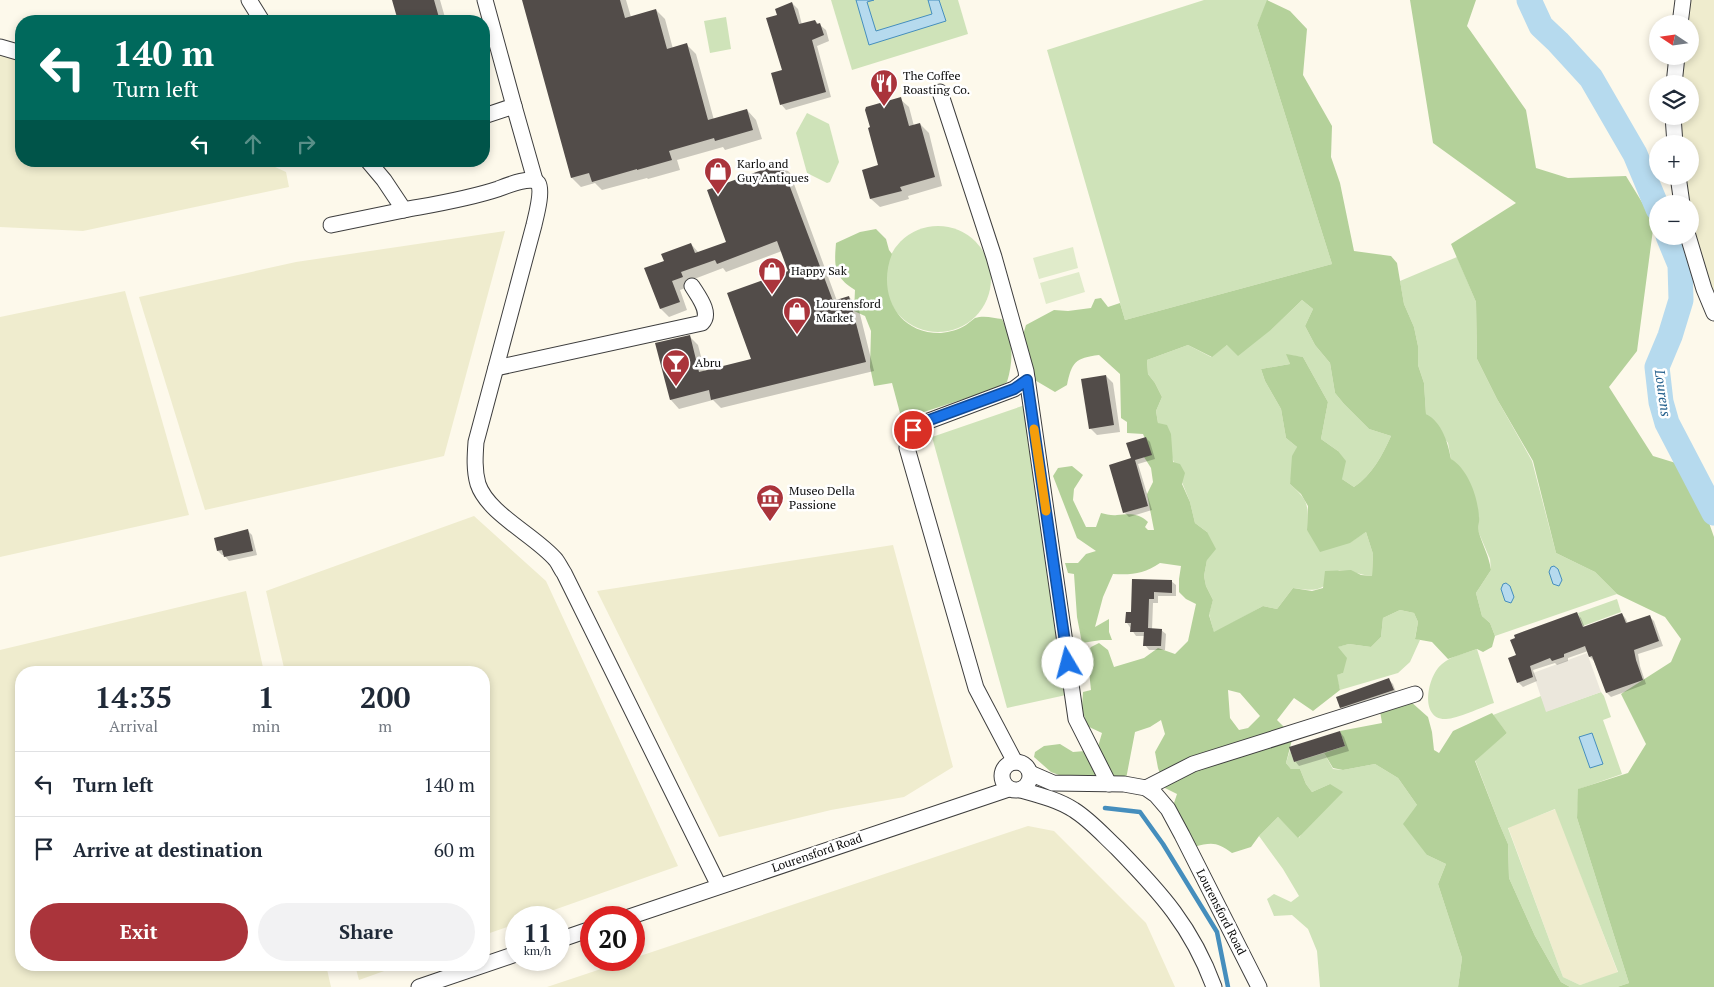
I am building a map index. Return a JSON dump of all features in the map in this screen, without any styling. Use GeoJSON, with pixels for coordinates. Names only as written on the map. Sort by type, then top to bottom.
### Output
{"type":"FeatureCollection","features":[{"type":"Feature","properties":{"kind":"street"},"geometry":{"type":"LineString","coordinates":[[249,0],[258,15]]}},
{"type":"Feature","properties":{"kind":"street"},"geometry":{"type":"LineString","coordinates":[[485,0],[489,15]]}},
{"type":"Feature","properties":{"kind":"street"},"geometry":{"type":"LineString","coordinates":[[1681,15],[1683,0]]}},
{"type":"Feature","properties":{"kind":"street"},"geometry":{"type":"LineString","coordinates":[[490,18],[539,192],[534,225],[476,442],[474,460],[479,486],[488,500],[555,559],[564,573],[719,886]]}},
{"type":"Feature","properties":{"kind":"street"},"geometry":{"type":"LineString","coordinates":[[0,47],[15,51]]}},
{"type":"Feature","properties":{"kind":"street"},"geometry":{"type":"LineString","coordinates":[[940,92],[994,257],[1027,380],[1076,719],[1109,784]]}},
{"type":"Feature","properties":{"kind":"street"},"geometry":{"type":"LineString","coordinates":[[490,114],[514,106]]}},
{"type":"Feature","properties":{"kind":"street"},"geometry":{"type":"LineString","coordinates":[[373,167],[404,210]]}},
{"type":"Feature","properties":{"kind":"street"},"geometry":{"type":"LineString","coordinates":[[331,225],[485,193],[525,181],[535,180]]}},
{"type":"Feature","properties":{"kind":"street"},"geometry":{"type":"LineString","coordinates":[[1691,245],[1704,289],[1714,313]]}},
{"type":"Feature","properties":{"kind":"street"},"geometry":{"type":"LineString","coordinates":[[496,368],[702,323],[705,320],[706,313],[692,286]]}},
{"type":"Feature","properties":{"kind":"street"},"geometry":{"type":"LineString","coordinates":[[1015,762],[976,688],[907,448],[909,436],[918,425],[1014,389],[1027,380]]}},
{"type":"Feature","properties":{"kind":"street"},"geometry":{"type":"LineString","coordinates":[[1030,773],[1053,784],[1124,784],[1146,788],[1193,764],[1415,694]]}},
{"type":"Feature","properties":{"kind":"street"},"geometry":{"type":"LineString","coordinates":[[1015,789],[1027,786],[1030,780],[1027,766],[1021,762],[1015,762],[1005,768],[1002,773],[1004,784],[1015,789],[1051,799],[1073,809],[1086,819],[1139,871],[1170,905],[1185,926],[1197,946],[1214,987]]}},
{"type":"Feature","properties":{"kind":"street","name":"Lourensford Road"},"geometry":{"type":"LineString","coordinates":[[1146,788],[1156,795],[1168,809],[1259,987]]}},
{"type":"Feature","properties":{"kind":"street","name":"Lourensford Road"},"geometry":{"type":"LineString","coordinates":[[645,911],[1015,789]]}},
{"type":"Feature","properties":{"kind":"street"},"geometry":{"type":"LineString","coordinates":[[490,963],[505,958]]}},
{"type":"Feature","properties":{"kind":"street"},"geometry":{"type":"LineString","coordinates":[[419,987],[466,971]]}},
{"type":"Feature","properties":{"kind":"shaded area"},"geometry":{"type":"Polygon","coordinates":[[[1688,0],[1714,0],[1714,302],[1696,245],[1699,245],[1699,195],[1686,195],[1684,185],[1699,185],[1699,135],[1679,135],[1679,125],[1699,125],[1699,75],[1679,75],[1680,65],[1699,65],[1699,15],[1686,15],[1688,0]]]}},
{"type":"Feature","properties":{"kind":"shaded area"},"geometry":{"type":"Polygon","coordinates":[[[0,54],[15,58],[15,167],[275,167],[286,172],[289,187],[83,231],[0,227],[0,54]]]}},
{"type":"Feature","properties":{"kind":"shaded area"},"geometry":{"type":"Polygon","coordinates":[[[505,231],[444,456],[205,510],[139,297],[296,262],[505,231]]]}},
{"type":"Feature","properties":{"kind":"shaded area"},"geometry":{"type":"Polygon","coordinates":[[[125,291],[189,515],[0,557],[0,317],[125,291]]]}},
{"type":"Feature","properties":{"kind":"shaded area"},"geometry":{"type":"Polygon","coordinates":[[[474,516],[546,581],[678,866],[565,906],[505,906],[505,928],[490,933],[490,666],[284,666],[266,591],[474,516]]]}},
{"type":"Feature","properties":{"kind":"shaded area"},"geometry":{"type":"Polygon","coordinates":[[[893,545],[953,767],[904,797],[831,810],[719,837],[597,591],[893,545]]]}},
{"type":"Feature","properties":{"kind":"shaded area"},"geometry":{"type":"Polygon","coordinates":[[[246,591],[263,666],[15,666],[15,971],[327,971],[331,987],[0,987],[0,650],[246,591]]]}},
{"type":"Feature","properties":{"kind":"shaded area"},"geometry":{"type":"Polygon","coordinates":[[[1587,653],[1601,692],[1546,712],[1533,673],[1587,653]]]}},
{"type":"Feature","properties":{"kind":"shaded area"},"geometry":{"type":"Polygon","coordinates":[[[1556,809],[1618,973],[1580,985],[1563,977],[1508,827],[1556,809]]]}},
{"type":"Feature","properties":{"kind":"shaded area"},"geometry":{"type":"Polygon","coordinates":[[[1028,826],[1054,831],[1146,923],[1175,987],[547,987],[595,971],[645,971],[645,954],[1028,826]]]}},
{"type":"Feature","properties":{"kind":"shaded area"},"geometry":{"type":"Polygon","coordinates":[[[357,971],[384,971],[359,980],[357,971]]]}},
{"type":"Feature","properties":{"kind":"green space"},"geometry":{"type":"Polygon","coordinates":[[[831,0],[958,0],[968,34],[852,70],[831,0]]]}},
{"type":"Feature","properties":{"kind":"green space"},"geometry":{"type":"Polygon","coordinates":[[[1204,0],[1268,0],[1257,25],[1332,264],[1125,320],[1047,50],[1204,0]]]}},
{"type":"Feature","properties":{"kind":"green space"},"geometry":{"type":"Polygon","coordinates":[[[1267,0],[1290,11],[1307,29],[1303,75],[1332,126],[1331,157],[1340,183],[1354,251],[1391,256],[1397,263],[1404,304],[1414,327],[1418,346],[1418,365],[1424,383],[1426,414],[1440,428],[1446,440],[1451,459],[1467,476],[1474,492],[1478,509],[1478,531],[1491,570],[1476,593],[1482,616],[1490,623],[1495,636],[1492,647],[1483,652],[1477,649],[1448,659],[1432,642],[1415,639],[1418,622],[1414,613],[1400,610],[1383,618],[1381,637],[1371,647],[1349,644],[1338,647],[1347,658],[1343,673],[1337,675],[1340,690],[1313,711],[1294,698],[1277,720],[1293,736],[1286,763],[1291,769],[1300,769],[1306,784],[1312,792],[1330,784],[1343,792],[1298,838],[1278,817],[1251,847],[1232,853],[1214,844],[1194,847],[1174,803],[1177,794],[1165,788],[1158,768],[1155,752],[1165,734],[1161,720],[1150,727],[1135,732],[1126,779],[1067,778],[1051,772],[1034,757],[1035,752],[1044,746],[1060,744],[1073,752],[1097,750],[1102,733],[1087,726],[1082,708],[1083,692],[1091,690],[1087,652],[1091,647],[1099,643],[1108,650],[1114,667],[1144,658],[1158,648],[1175,654],[1188,641],[1196,604],[1186,599],[1179,592],[1181,566],[1160,563],[1149,570],[1138,573],[1113,574],[1103,597],[1095,627],[1109,619],[1109,632],[1112,640],[1082,643],[1077,617],[1074,574],[1068,573],[1065,563],[1078,563],[1086,554],[1096,551],[1077,538],[1053,476],[1058,468],[1072,466],[1083,475],[1074,489],[1073,500],[1086,527],[1096,527],[1101,513],[1113,515],[1130,514],[1144,519],[1148,522],[1145,527],[1148,530],[1154,530],[1147,494],[1153,482],[1151,468],[1144,457],[1147,443],[1143,434],[1127,433],[1127,422],[1121,418],[1120,374],[1099,355],[1076,362],[1067,385],[1055,392],[1033,379],[1023,335],[1026,325],[1054,310],[1068,311],[1091,308],[1095,299],[1101,298],[1108,307],[1120,303],[1125,320],[1332,264],[1257,25],[1267,0]],[[1302,300],[1272,329],[1238,356],[1227,345],[1212,357],[1188,345],[1147,360],[1148,374],[1162,397],[1156,411],[1158,423],[1167,425],[1171,434],[1173,462],[1180,464],[1185,473],[1182,484],[1190,502],[1195,523],[1207,532],[1216,549],[1207,560],[1204,576],[1206,586],[1213,600],[1209,615],[1214,632],[1263,606],[1277,609],[1293,588],[1312,591],[1323,588],[1325,571],[1351,570],[1361,575],[1372,576],[1373,554],[1366,532],[1350,543],[1320,552],[1307,530],[1308,506],[1301,494],[1290,484],[1292,456],[1297,447],[1286,438],[1281,409],[1265,381],[1261,369],[1290,364],[1286,354],[1303,357],[1328,402],[1321,439],[1338,451],[1346,461],[1342,479],[1354,487],[1366,477],[1384,451],[1391,436],[1369,429],[1335,393],[1330,363],[1315,345],[1305,326],[1313,309],[1302,300]],[[1228,690],[1230,718],[1239,730],[1248,728],[1260,716],[1240,693],[1228,690]]]}},
{"type":"Feature","properties":{"kind":"green space"},"geometry":{"type":"Polygon","coordinates":[[[1410,0],[1476,0],[1467,26],[1526,110],[1536,168],[1568,178],[1626,176],[1649,214],[1649,245],[1651,245],[1637,351],[1609,387],[1653,456],[1679,464],[1708,520],[1714,537],[1714,987],[1617,987],[1629,983],[1577,818],[1578,789],[1628,773],[1646,744],[1621,694],[1671,662],[1681,639],[1665,617],[1617,594],[1595,572],[1556,553],[1533,461],[1497,399],[1477,359],[1476,302],[1451,244],[1516,203],[1433,143],[1410,0]]]}},
{"type":"Feature","properties":{"kind":"green space"},"geometry":{"type":"Polygon","coordinates":[[[726,17],[731,49],[710,53],[704,21],[726,17]]]}},
{"type":"Feature","properties":{"kind":"green space"},"geometry":{"type":"Polygon","coordinates":[[[807,113],[829,124],[839,162],[830,182],[827,183],[807,173],[796,133],[807,113]]]}},
{"type":"Feature","properties":{"kind":"green space"},"geometry":{"type":"Polygon","coordinates":[[[938,226],[958,230],[975,242],[987,259],[991,279],[987,299],[975,316],[958,328],[938,332],[918,328],[901,316],[889,299],[885,279],[889,259],[901,242],[918,230],[938,226]]]}},
{"type":"Feature","properties":{"kind":"green space"},"geometry":{"type":"Polygon","coordinates":[[[876,229],[886,239],[892,254],[887,282],[889,296],[894,308],[902,318],[912,326],[925,331],[941,333],[960,328],[978,317],[1002,319],[1011,350],[1011,365],[1007,382],[997,388],[921,413],[910,419],[900,413],[892,383],[874,386],[870,367],[871,331],[865,316],[854,311],[855,290],[839,276],[835,259],[836,243],[860,232],[876,229]]]}},
{"type":"Feature","properties":{"kind":"green space"},"geometry":{"type":"Polygon","coordinates":[[[1073,247],[1078,268],[1039,279],[1033,258],[1073,247]]]}},
{"type":"Feature","properties":{"kind":"green space"},"geometry":{"type":"Polygon","coordinates":[[[1457,257],[1476,302],[1477,359],[1532,461],[1556,553],[1595,572],[1617,594],[1495,636],[1490,623],[1482,616],[1476,593],[1491,570],[1490,559],[1478,531],[1479,517],[1451,459],[1448,443],[1426,414],[1424,383],[1418,365],[1418,346],[1414,327],[1404,304],[1400,281],[1457,257]]]}},
{"type":"Feature","properties":{"kind":"green space"},"geometry":{"type":"Polygon","coordinates":[[[1079,272],[1085,292],[1046,304],[1040,283],[1079,272]]]}},
{"type":"Feature","properties":{"kind":"green space"},"geometry":{"type":"Polygon","coordinates":[[[1302,300],[1313,309],[1305,326],[1315,345],[1330,363],[1335,393],[1369,429],[1391,436],[1384,451],[1366,477],[1354,487],[1342,479],[1338,451],[1321,439],[1328,402],[1303,357],[1287,355],[1290,364],[1261,369],[1265,381],[1281,409],[1286,438],[1297,447],[1290,484],[1301,495],[1306,504],[1308,515],[1307,530],[1349,543],[1366,532],[1373,554],[1372,576],[1339,570],[1324,586],[1315,590],[1293,588],[1277,609],[1263,606],[1214,633],[1209,614],[1213,600],[1206,586],[1204,576],[1207,560],[1207,532],[1195,523],[1190,502],[1158,423],[1156,411],[1162,397],[1148,374],[1147,360],[1188,345],[1211,357],[1227,345],[1272,329],[1302,300]]]}},
{"type":"Feature","properties":{"kind":"green space"},"geometry":{"type":"Polygon","coordinates":[[[1025,405],[1059,658],[1066,695],[1007,708],[932,437],[1025,405]]]}},
{"type":"Feature","properties":{"kind":"green space"},"geometry":{"type":"Polygon","coordinates":[[[1617,599],[1621,612],[1583,626],[1578,613],[1617,599]]]}},
{"type":"Feature","properties":{"kind":"green space"},"geometry":{"type":"Polygon","coordinates":[[[1400,610],[1414,613],[1418,622],[1415,638],[1420,640],[1410,662],[1398,673],[1340,690],[1336,675],[1343,673],[1337,647],[1349,644],[1371,647],[1381,637],[1383,618],[1400,610]]]}},
{"type":"Feature","properties":{"kind":"green space"},"geometry":{"type":"Polygon","coordinates":[[[1477,649],[1494,703],[1456,717],[1446,719],[1437,717],[1432,713],[1429,705],[1428,696],[1432,678],[1442,664],[1459,655],[1477,649]]]}},
{"type":"Feature","properties":{"kind":"green space"},"geometry":{"type":"Polygon","coordinates":[[[1601,692],[1611,717],[1603,720],[1622,774],[1579,789],[1577,818],[1629,983],[1617,987],[1570,987],[1561,982],[1535,936],[1509,878],[1508,844],[1475,760],[1507,733],[1493,715],[1541,696],[1547,711],[1601,692]],[[1555,809],[1508,828],[1563,977],[1580,985],[1618,972],[1555,809]]]}},
{"type":"Feature","properties":{"kind":"green space"},"geometry":{"type":"Polygon","coordinates":[[[1410,701],[1428,717],[1434,750],[1439,753],[1453,731],[1492,713],[1507,733],[1475,761],[1508,844],[1509,878],[1535,936],[1561,982],[1570,987],[1458,987],[1462,958],[1438,884],[1446,864],[1427,855],[1403,824],[1417,805],[1398,778],[1375,764],[1343,770],[1333,768],[1324,753],[1345,746],[1340,731],[1382,723],[1380,711],[1410,701]]]}},
{"type":"Feature","properties":{"kind":"green space"},"geometry":{"type":"Polygon","coordinates":[[[1290,750],[1294,762],[1324,753],[1333,769],[1343,770],[1375,764],[1398,778],[1417,805],[1427,855],[1446,864],[1438,884],[1462,958],[1458,987],[1320,987],[1317,951],[1308,929],[1292,915],[1274,916],[1267,899],[1274,894],[1291,902],[1299,896],[1283,869],[1259,836],[1278,817],[1299,838],[1330,784],[1312,792],[1306,784],[1300,769],[1291,769],[1286,763],[1290,750]]]}},
{"type":"Feature","properties":{"kind":"water"},"geometry":{"type":"Polygon","coordinates":[[[856,0],[874,0],[867,2],[876,31],[932,14],[928,0],[939,0],[946,21],[869,45],[856,0]]]}},
{"type":"Feature","properties":{"kind":"water"},"geometry":{"type":"Polygon","coordinates":[[[1554,566],[1558,569],[1562,580],[1559,586],[1553,584],[1549,572],[1551,567],[1554,566]]]}},
{"type":"Feature","properties":{"kind":"water"},"geometry":{"type":"Polygon","coordinates":[[[1506,583],[1510,586],[1514,597],[1511,603],[1505,601],[1501,589],[1503,584],[1506,583]]]}},
{"type":"Feature","properties":{"kind":"water"},"geometry":{"type":"Polygon","coordinates":[[[1592,733],[1603,764],[1590,768],[1579,737],[1592,733]]]}},
{"type":"Feature","properties":{"kind":"building"},"geometry":{"type":"Polygon","coordinates":[[[392,0],[434,0],[438,15],[396,15],[392,0]]]}},
{"type":"Feature","properties":{"kind":"building"},"geometry":{"type":"Polygon","coordinates":[[[522,0],[620,0],[625,18],[656,9],[667,49],[687,43],[708,120],[747,109],[753,130],[715,141],[714,138],[669,151],[672,160],[592,182],[589,173],[571,178],[522,0]]]}},
{"type":"Feature","properties":{"kind":"building"},"geometry":{"type":"Polygon","coordinates":[[[792,2],[799,24],[815,20],[817,24],[820,23],[824,35],[812,40],[826,92],[780,105],[771,73],[782,70],[766,18],[777,15],[775,9],[792,2]]]}},
{"type":"Feature","properties":{"kind":"building"},"geometry":{"type":"Polygon","coordinates":[[[901,97],[909,126],[920,123],[935,177],[900,187],[902,191],[870,199],[862,170],[878,165],[865,110],[866,107],[901,97]]]}},
{"type":"Feature","properties":{"kind":"building"},"geometry":{"type":"Polygon","coordinates":[[[781,163],[833,301],[849,296],[866,362],[711,400],[709,390],[670,400],[655,343],[690,335],[699,372],[751,359],[727,293],[788,271],[777,241],[717,264],[715,260],[681,272],[683,277],[672,281],[680,302],[660,309],[644,268],[664,261],[661,254],[691,243],[695,253],[726,242],[707,190],[781,163]]]}},
{"type":"Feature","properties":{"kind":"building"},"geometry":{"type":"Polygon","coordinates":[[[1106,375],[1114,425],[1089,429],[1081,379],[1106,375]]]}},
{"type":"Feature","properties":{"kind":"building"},"geometry":{"type":"Polygon","coordinates":[[[1146,437],[1152,455],[1135,460],[1148,506],[1123,513],[1109,465],[1131,458],[1126,443],[1146,437]]]}},
{"type":"Feature","properties":{"kind":"building"},"geometry":{"type":"Polygon","coordinates":[[[248,529],[253,551],[224,557],[222,550],[217,551],[214,538],[248,529]]]}},
{"type":"Feature","properties":{"kind":"building"},"geometry":{"type":"Polygon","coordinates":[[[1132,579],[1172,580],[1172,593],[1154,592],[1154,599],[1149,599],[1148,628],[1162,629],[1161,646],[1143,646],[1144,632],[1130,632],[1131,623],[1125,623],[1126,612],[1131,612],[1132,579]]]}},
{"type":"Feature","properties":{"kind":"building"},"geometry":{"type":"Polygon","coordinates":[[[1577,612],[1583,627],[1622,613],[1626,623],[1650,615],[1659,641],[1634,650],[1643,680],[1606,693],[1592,656],[1589,657],[1585,646],[1564,654],[1564,657],[1552,661],[1550,658],[1530,666],[1533,677],[1517,683],[1508,658],[1516,655],[1510,640],[1515,638],[1514,635],[1577,612]]]}},
{"type":"Feature","properties":{"kind":"building"},"geometry":{"type":"Polygon","coordinates":[[[1389,678],[1394,690],[1340,708],[1336,697],[1389,678]]]}},
{"type":"Feature","properties":{"kind":"building"},"geometry":{"type":"Polygon","coordinates":[[[1340,731],[1345,746],[1294,762],[1289,747],[1340,731]]]}},
{"type":"Feature","properties":{"kind":"waterway","name":"Lourens"},"geometry":{"type":"LineString","coordinates":[[1529,0],[1541,26],[1591,78],[1635,154],[1652,195]]}},
{"type":"Feature","properties":{"kind":"waterway","name":"Lourens"},"geometry":{"type":"LineString","coordinates":[[1672,245],[1680,265],[1681,300],[1670,336],[1657,367],[1661,402],[1667,423],[1714,513]]}},
{"type":"Feature","properties":{"kind":"waterway"},"geometry":{"type":"LineString","coordinates":[[1105,808],[1140,812],[1163,844],[1217,932],[1228,987]]}},
{"type":"Feature","properties":{"kind":"slow traffic"},"geometry":{"type":"LineString","coordinates":[[1034,429],[1046,511]]}},
{"type":"Feature","properties":{"kind":"place","name":"The Coffee Roasting Co."},"geometry":{"type":"Point","coordinates":[884,107]}},
{"type":"Feature","properties":{"kind":"place","name":"Karlo and Guy Antiques"},"geometry":{"type":"Point","coordinates":[718,195]}},
{"type":"Feature","properties":{"kind":"place","name":"Happy Sak"},"geometry":{"type":"Point","coordinates":[772,295]}},
{"type":"Feature","properties":{"kind":"place","name":"Lourensford Market"},"geometry":{"type":"Point","coordinates":[797,335]}},
{"type":"Feature","properties":{"kind":"place","name":"Abru"},"geometry":{"type":"Point","coordinates":[676,387]}},
{"type":"Feature","properties":{"kind":"place","name":"Museo Della Passione"},"geometry":{"type":"Point","coordinates":[770,522]}},
{"type":"Feature","properties":{"kind":"route"},"geometry":{"type":"LineString","coordinates":[[913,430],[924,422],[1014,389],[1027,380],[1068,663]]}}]}
